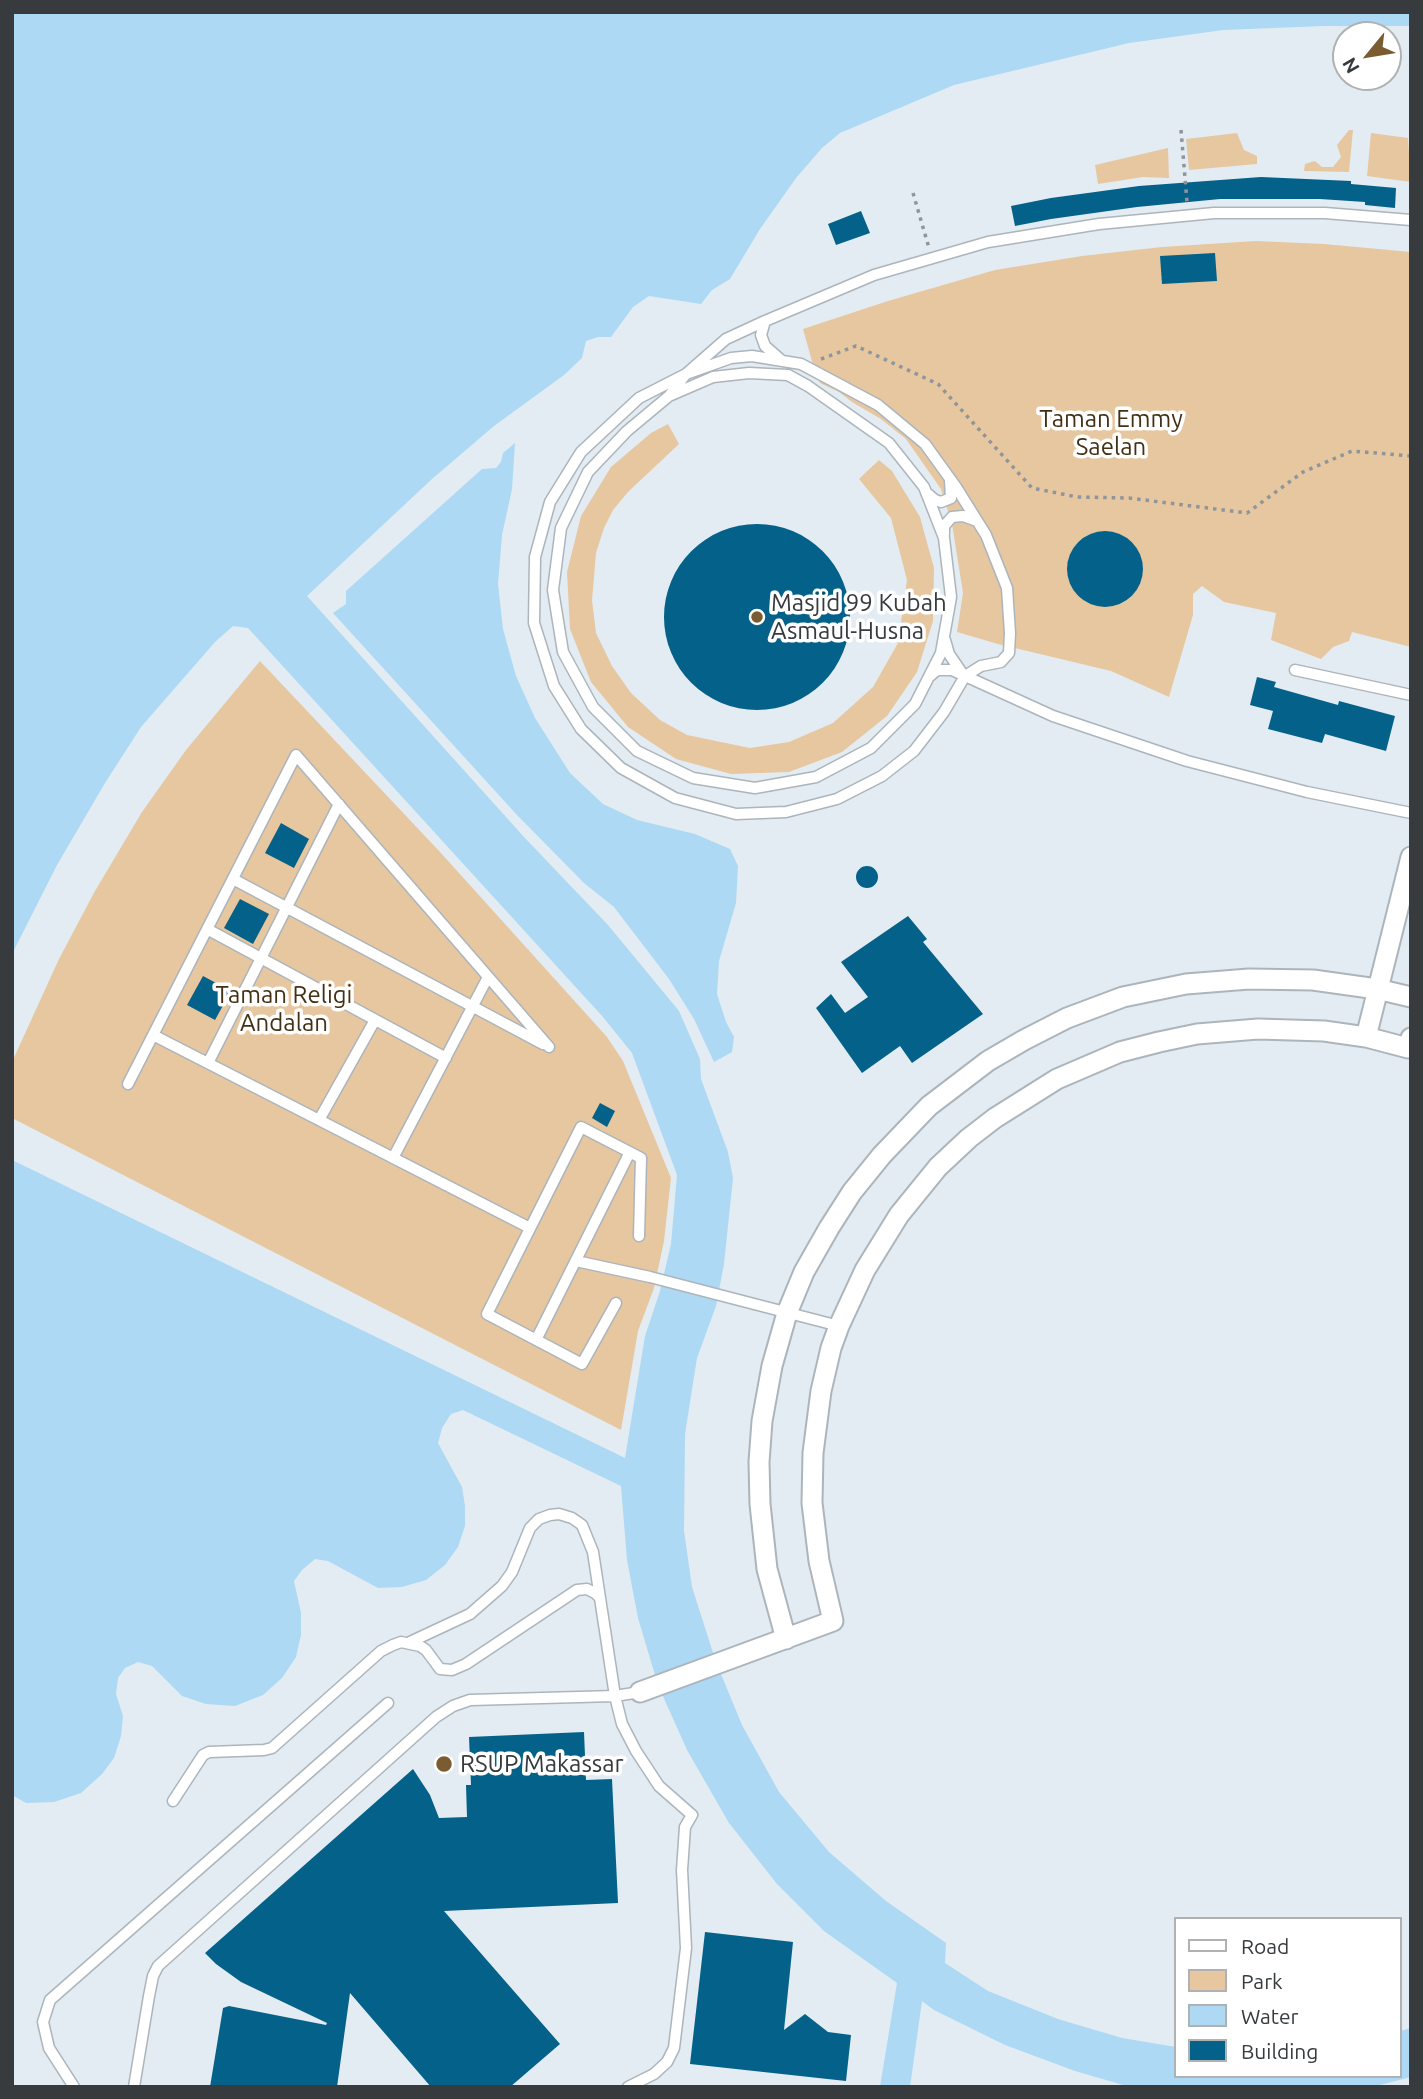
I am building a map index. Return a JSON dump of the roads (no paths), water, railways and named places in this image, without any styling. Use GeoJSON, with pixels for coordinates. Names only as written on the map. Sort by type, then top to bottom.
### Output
{"type":"FeatureCollection","features":[{"type":"Feature","properties":{"kind":"street"},"geometry":{"type":"LineString","coordinates":[[1366,1037],[1411,857]]}},
{"type":"Feature","properties":{"kind":"street"},"geometry":{"type":"LineString","coordinates":[[786,1639],[767,1569],[760,1504],[762,1422],[772,1366],[787,1313],[804,1272],[829,1227],[852,1192],[882,1155],[929,1106],[988,1061],[1024,1040],[1067,1018],[1123,997],[1186,984],[1249,979],[1312,981],[1377,989],[1411,997]]}},
{"type":"Feature","properties":{"kind":"street"},"geometry":{"type":"LineString","coordinates":[[640,1692],[833,1621],[819,1561],[812,1503],[813,1454],[821,1391],[839,1325],[865,1270],[899,1214],[938,1167],[995,1118],[1056,1079],[1120,1052],[1197,1034],[1258,1029],[1324,1031],[1366,1037],[1408,1048],[1411,1038]]}},
{"type":"Feature","properties":{"kind":"lane"},"geometry":{"type":"LineString","coordinates":[[977,521],[963,516],[952,517],[944,526],[951,597],[941,653],[915,704],[871,748],[816,777],[755,788],[693,778],[637,751],[593,707],[563,652],[552,590],[561,528],[588,472],[627,431],[669,396],[686,374],[726,339],[874,275],[932,257],[1041,233],[1188,215],[1272,212],[1411,219]]}},
{"type":"Feature","properties":{"kind":"lane"},"geometry":{"type":"LineString","coordinates":[[765,321],[761,335],[765,346],[781,360]]}},
{"type":"Feature","properties":{"kind":"lane"},"geometry":{"type":"LineString","coordinates":[[752,356],[781,360],[803,365],[878,405],[925,444],[986,535],[1007,588],[1009,653],[1001,662],[981,666],[965,676],[944,712],[914,751],[882,776],[837,799],[786,812],[736,814],[675,798],[621,768],[582,729],[554,686],[534,623],[535,557],[550,502],[582,452],[639,398],[686,374],[731,358],[752,356]]}},
{"type":"Feature","properties":{"kind":"lane"},"geometry":{"type":"LineString","coordinates":[[669,396],[713,377],[749,373],[788,375],[889,443],[935,500],[941,502],[951,498],[949,477]]}},
{"type":"Feature","properties":{"kind":"lane"},"geometry":{"type":"LineString","coordinates":[[926,491],[944,538]]}},
{"type":"Feature","properties":{"kind":"lane"},"geometry":{"type":"LineString","coordinates":[[944,637],[949,654],[965,676]]}},
{"type":"Feature","properties":{"kind":"lane"},"geometry":{"type":"LineString","coordinates":[[949,654],[958,662],[981,666]]}},
{"type":"Feature","properties":{"kind":"lane"},"geometry":{"type":"LineString","coordinates":[[929,677],[937,670],[952,670],[1053,716],[1187,761],[1307,792],[1411,813]]}},
{"type":"Feature","properties":{"kind":"lane"},"geometry":{"type":"LineString","coordinates":[[952,670],[958,681],[956,691]]}},
{"type":"Feature","properties":{"kind":"lane"},"geometry":{"type":"LineString","coordinates":[[1295,670],[1411,695]]}},
{"type":"Feature","properties":{"kind":"lane"},"geometry":{"type":"LineString","coordinates":[[128,1084],[296,755],[550,1047],[233,879]]}},
{"type":"Feature","properties":{"kind":"lane"},"geometry":{"type":"LineString","coordinates":[[208,1063],[339,804]]}},
{"type":"Feature","properties":{"kind":"lane"},"geometry":{"type":"LineString","coordinates":[[207,929],[446,1058]]}},
{"type":"Feature","properties":{"kind":"lane"},"geometry":{"type":"LineString","coordinates":[[393,1158],[488,977]]}},
{"type":"Feature","properties":{"kind":"lane"},"geometry":{"type":"LineString","coordinates":[[320,1120],[375,1020]]}},
{"type":"Feature","properties":{"kind":"lane"},"geometry":{"type":"LineString","coordinates":[[153,1035],[530,1228]]}},
{"type":"Feature","properties":{"kind":"lane"},"geometry":{"type":"LineString","coordinates":[[616,1303],[582,1364],[487,1314],[581,1127],[641,1158],[639,1236]]}},
{"type":"Feature","properties":{"kind":"lane"},"geometry":{"type":"LineString","coordinates":[[536,1340],[630,1152]]}},
{"type":"Feature","properties":{"kind":"lane"},"geometry":{"type":"LineString","coordinates":[[576,1261],[839,1325]]}},
{"type":"Feature","properties":{"kind":"lane"},"geometry":{"type":"LineString","coordinates":[[173,1801],[204,1755],[209,1752],[272,1748],[381,1651],[401,1642],[410,1642],[470,1614],[502,1586],[513,1572],[530,1528],[539,1519],[559,1514],[582,1525],[593,1552],[615,1696],[622,1724],[659,1786],[692,1815],[685,1827],[682,1870],[686,1948],[674,2048],[667,2062],[654,2074],[628,2087]]}},
{"type":"Feature","properties":{"kind":"lane"},"geometry":{"type":"LineString","coordinates":[[410,1642],[426,1650],[440,1669],[452,1670],[466,1664],[577,1590],[587,1589],[600,1598]]}},
{"type":"Feature","properties":{"kind":"lane"},"geometry":{"type":"LineString","coordinates":[[134,2087],[149,1996],[158,1966],[428,1723],[453,1706],[470,1700],[615,1696],[640,1692]]}},
{"type":"Feature","properties":{"kind":"lane"},"geometry":{"type":"LineString","coordinates":[[75,2087],[49,2048],[43,2022],[50,2000],[388,1703]]}},
{"type":"Feature","properties":{"kind":"water"},"geometry":{"type":"Polygon","coordinates":[[[12,12],[1411,12],[1411,26],[1402,26],[1402,21],[1332,21],[1332,26],[1223,30],[1129,43],[954,85],[840,133],[822,148],[796,178],[760,229],[730,279],[712,290],[701,304],[649,296],[633,307],[611,337],[586,341],[582,358],[564,375],[494,426],[432,479],[307,596],[524,837],[608,925],[679,1011],[700,1059],[701,1079],[728,1152],[733,1178],[724,1264],[716,1306],[697,1358],[685,1434],[684,1531],[692,1587],[716,1662],[742,1725],[779,1792],[829,1852],[886,1901],[946,1943],[945,1963],[988,1991],[1058,2019],[1122,2038],[1174,2047],[1174,2078],[1402,2078],[1402,2030],[1411,2028],[1411,2077],[1372,2087],[1130,2087],[1075,2071],[1005,2045],[934,2010],[922,2001],[910,2087],[880,2087],[897,1983],[824,1931],[777,1884],[729,1823],[687,1750],[658,1685],[638,1618],[627,1560],[621,1486],[463,1410],[451,1414],[442,1428],[438,1443],[462,1487],[465,1506],[465,1526],[458,1547],[445,1565],[426,1580],[402,1587],[378,1588],[328,1561],[315,1559],[294,1581],[301,1613],[301,1635],[296,1657],[282,1678],[263,1695],[235,1706],[206,1704],[182,1696],[152,1666],[138,1662],[125,1668],[118,1678],[116,1694],[123,1716],[121,1736],[114,1758],[102,1774],[81,1793],[54,1802],[26,1803],[12,1795],[12,1160],[625,1458],[645,1336],[660,1291],[671,1244],[677,1175],[632,1053],[603,1017],[248,628],[233,626],[215,642],[141,727],[57,865],[12,954],[12,12]]]}},
{"type":"Feature","properties":{"kind":"water"},"geometry":{"type":"Polygon","coordinates":[[[515,443],[512,489],[502,535],[498,584],[503,629],[516,676],[535,718],[570,773],[603,804],[637,820],[695,834],[730,849],[738,866],[736,903],[719,961],[717,994],[734,1037],[732,1052],[714,1062],[694,1019],[669,979],[614,907],[584,883],[517,815],[333,613],[346,604],[346,591],[482,469],[496,468],[503,453],[515,443]]]}},
{"type":"Feature","properties":{"kind":"place","name":"Masjid 99 Kubah Asmaul-Husna"},"geometry":{"type":"Point","coordinates":[757,617]}},
{"type":"Feature","properties":{"kind":"place","name":"RSUP Makassar"},"geometry":{"type":"Point","coordinates":[444,1764]}},
{"type":"Feature","properties":{"kind":"park label","name":"Taman Emmy Saelan"},"geometry":{"type":"Point","coordinates":[1111,433]}},
{"type":"Feature","properties":{"kind":"park label","name":"Taman Religi Andalan"},"geometry":{"type":"Point","coordinates":[284,1009]}}]}
